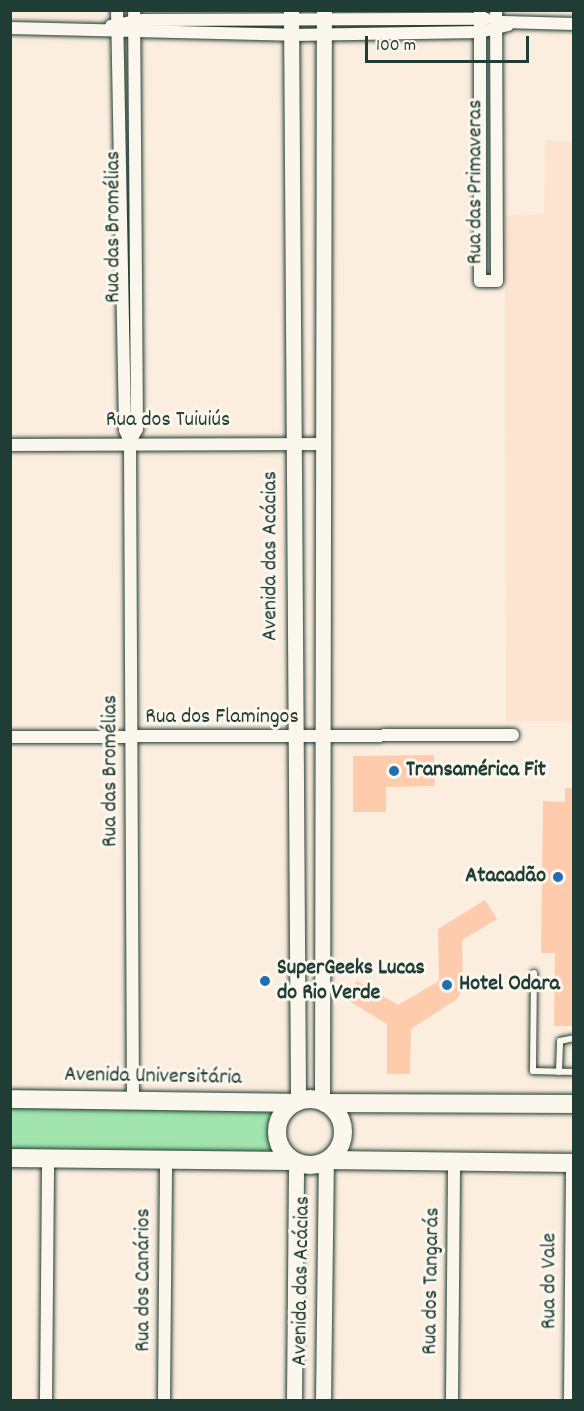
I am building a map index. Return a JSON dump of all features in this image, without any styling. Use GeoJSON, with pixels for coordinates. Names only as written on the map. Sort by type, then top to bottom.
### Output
{"type":"FeatureCollection","features":[{"type":"Feature","properties":{"kind":"main road","name":"Avenida Universitária"},"geometry":{"type":"LineString","coordinates":[[10,1099],[296,1102]]}},
{"type":"Feature","properties":{"kind":"main road"},"geometry":{"type":"LineString","coordinates":[[294,1162],[278,1143],[277,1128],[296,1102],[573,1104]]}},
{"type":"Feature","properties":{"kind":"main road"},"geometry":{"type":"LineString","coordinates":[[323,1102],[339,1116],[343,1132],[327,1161]]}},
{"type":"Feature","properties":{"kind":"main road"},"geometry":{"type":"LineString","coordinates":[[10,1158],[294,1162],[573,1162]]}},
{"type":"Feature","properties":{"kind":"street","name":"Rua das Bromélias"},"geometry":{"type":"LineString","coordinates":[[117,10],[114,28],[125,430],[130,441],[133,1101]]}},
{"type":"Feature","properties":{"kind":"street","name":"Avenida das Acácias"},"geometry":{"type":"LineString","coordinates":[[291,14],[296,1102]]}},
{"type":"Feature","properties":{"kind":"street"},"geometry":{"type":"LineString","coordinates":[[323,1102],[326,738],[324,14]]}},
{"type":"Feature","properties":{"kind":"street","name":"Rua das Bromélias"},"geometry":{"type":"LineString","coordinates":[[130,441],[137,429],[134,15]]}},
{"type":"Feature","properties":{"kind":"street"},"geometry":{"type":"LineString","coordinates":[[114,28],[134,15],[479,15],[508,25],[573,24]]}},
{"type":"Feature","properties":{"kind":"street","name":"Rua das Primaveras"},"geometry":{"type":"LineString","coordinates":[[479,15],[480,281],[497,280],[496,20]]}},
{"type":"Feature","properties":{"kind":"street"},"geometry":{"type":"LineString","coordinates":[[10,28],[114,28],[134,34],[291,35],[480,32],[496,20]]}},
{"type":"Feature","properties":{"kind":"street","name":"Rua dos Tuiuiús"},"geometry":{"type":"LineString","coordinates":[[10,444],[130,441],[325,444]]}},
{"type":"Feature","properties":{"kind":"street","name":"Rua dos Flamingos"},"geometry":{"type":"LineString","coordinates":[[10,737],[293,740],[513,735]]}},
{"type":"Feature","properties":{"kind":"street"},"geometry":{"type":"LineString","coordinates":[[46,1401],[48,1159]]}},
{"type":"Feature","properties":{"kind":"street","name":"Rua dos Canários"},"geometry":{"type":"LineString","coordinates":[[164,1401],[166,1160]]}},
{"type":"Feature","properties":{"kind":"street","name":"Avenida das Acácias"},"geometry":{"type":"LineString","coordinates":[[323,1401],[327,1161]]}},
{"type":"Feature","properties":{"kind":"street","name":"Rua dos Tangarás"},"geometry":{"type":"LineString","coordinates":[[452,1401],[454,1161]]}},
{"type":"Feature","properties":{"kind":"street","name":"Avenida das Acácias"},"geometry":{"type":"LineString","coordinates":[[294,1162],[294,1401]]}},
{"type":"Feature","properties":{"kind":"street","name":"Rua do Vale"},"geometry":{"type":"LineString","coordinates":[[570,1401],[573,1162]]}},
{"type":"Feature","properties":{"kind":"lane"},"geometry":{"type":"LineString","coordinates":[[534,973],[533,1071],[573,1072]]}},
{"type":"Feature","properties":{"kind":"lane"},"geometry":{"type":"LineString","coordinates":[[559,1072],[560,1041],[573,1038]]}},
{"type":"Feature","properties":{"kind":"shaded area"},"geometry":{"type":"Polygon","coordinates":[[[545,141],[574,141],[573,721],[506,721],[505,216],[544,214],[545,141]]]}},
{"type":"Feature","properties":{"kind":"green space"},"geometry":{"type":"Polygon","coordinates":[[[11,1106],[277,1108],[271,1129],[278,1154],[11,1151],[11,1106]]]}},
{"type":"Feature","properties":{"kind":"building","name":"Transamérica Fit"},"geometry":{"type":"Polygon","coordinates":[[[434,755],[435,786],[386,787],[386,812],[353,812],[353,756],[434,755]]]}},
{"type":"Feature","properties":{"kind":"building","name":"Atacadão"},"geometry":{"type":"Polygon","coordinates":[[[565,788],[573,788],[573,1026],[554,1026],[555,953],[541,953],[543,801],[565,802],[565,788]]]}},
{"type":"Feature","properties":{"kind":"building","name":"Hotel Odara"},"geometry":{"type":"Polygon","coordinates":[[[485,900],[497,919],[462,940],[463,989],[457,999],[411,1029],[410,1074],[387,1074],[387,1024],[346,999],[357,981],[398,1005],[439,981],[438,929],[485,900]]]}},
{"type":"Feature","properties":{"kind":"place","name":"Transamérica Fit"},"geometry":{"type":"Point","coordinates":[394,771]}},
{"type":"Feature","properties":{"kind":"place","name":"Atacadão"},"geometry":{"type":"Point","coordinates":[558,877]}},
{"type":"Feature","properties":{"kind":"place","name":"SuperGeeks Lucas do Rio Verde"},"geometry":{"type":"Point","coordinates":[265,981]}},
{"type":"Feature","properties":{"kind":"place","name":"Hotel Odara"},"geometry":{"type":"Point","coordinates":[447,985]}}]}
